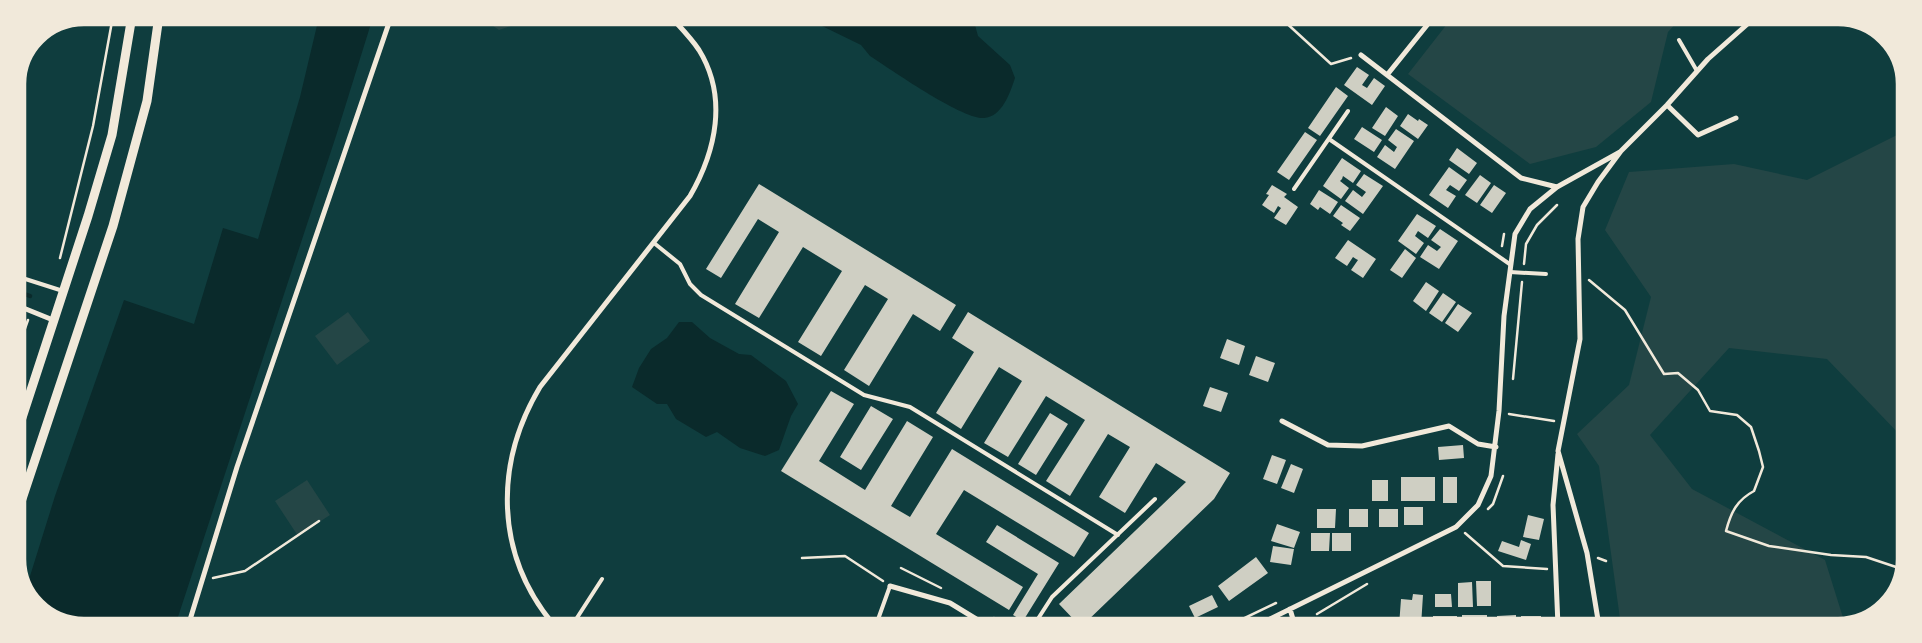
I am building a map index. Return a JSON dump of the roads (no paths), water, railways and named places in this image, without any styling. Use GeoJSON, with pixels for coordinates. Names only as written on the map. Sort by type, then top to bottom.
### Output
{"type":"FeatureCollection","features":[{"type":"Feature","properties":{"kind":"street"},"geometry":{"type":"LineString","coordinates":[[25,408],[88,216],[112,136],[130,25]]}},
{"type":"Feature","properties":{"kind":"street"},"geometry":{"type":"LineString","coordinates":[[25,490],[113,226],[147,101],[158,25]]}},
{"type":"Feature","properties":{"kind":"street"},"geometry":{"type":"LineString","coordinates":[[191,618],[240,457],[387,25]]}},
{"type":"Feature","properties":{"kind":"street"},"geometry":{"type":"LineString","coordinates":[[549,618],[530,590],[514,552],[507,508],[508,479],[513,451],[524,418],[540,387],[654,243],[690,196],[701,178],[712,145],[716,124],[715,94],[700,51],[678,25]]}},
{"type":"Feature","properties":{"kind":"street"},"geometry":{"type":"LineString","coordinates":[[1386,75],[1427,25]]}},
{"type":"Feature","properties":{"kind":"street"},"geometry":{"type":"LineString","coordinates":[[1558,618],[1553,505],[1558,452],[1580,339],[1578,238],[1584,207],[1598,182],[1621,151],[1697,72],[1747,25]]}},
{"type":"Feature","properties":{"kind":"street"},"geometry":{"type":"LineString","coordinates":[[1361,54],[1521,178],[1557,187]]}},
{"type":"Feature","properties":{"kind":"street"},"geometry":{"type":"LineString","coordinates":[[1667,105],[1698,135],[1736,118]]}},
{"type":"Feature","properties":{"kind":"street"},"geometry":{"type":"LineString","coordinates":[[1272,618],[1456,527],[1478,505],[1491,476],[1496,447],[1504,316],[1515,234],[1530,208],[1557,187],[1621,151]]}},
{"type":"Feature","properties":{"kind":"street"},"geometry":{"type":"LineString","coordinates":[[25,309],[53,320]]}},
{"type":"Feature","properties":{"kind":"street"},"geometry":{"type":"LineString","coordinates":[[1282,421],[1328,445],[1362,446],[1449,426],[1478,444],[1496,447]]}},
{"type":"Feature","properties":{"kind":"street"},"geometry":{"type":"LineString","coordinates":[[1558,452],[1587,554],[1598,618]]}},
{"type":"Feature","properties":{"kind":"street"},"geometry":{"type":"LineString","coordinates":[[890,586],[950,603],[975,618]]}},
{"type":"Feature","properties":{"kind":"street"},"geometry":{"type":"LineString","coordinates":[[1290,609],[1293,618]]}},
{"type":"Feature","properties":{"kind":"lane"},"geometry":{"type":"LineString","coordinates":[[1679,40],[1697,72]]}},
{"type":"Feature","properties":{"kind":"lane"},"geometry":{"type":"LineString","coordinates":[[1294,189],[1348,111]]}},
{"type":"Feature","properties":{"kind":"lane"},"geometry":{"type":"LineString","coordinates":[[1328,139],[1511,265]]}},
{"type":"Feature","properties":{"kind":"lane"},"geometry":{"type":"LineString","coordinates":[[654,243],[680,264],[690,284],[701,295],[864,395],[910,407],[1118,535]]}},
{"type":"Feature","properties":{"kind":"lane"},"geometry":{"type":"LineString","coordinates":[[1510,272],[1546,274]]}},
{"type":"Feature","properties":{"kind":"lane"},"geometry":{"type":"LineString","coordinates":[[25,279],[63,291]]}},
{"type":"Feature","properties":{"kind":"lane"},"geometry":{"type":"LineString","coordinates":[[1038,618],[1052,597],[1155,499]]}},
{"type":"Feature","properties":{"kind":"lane"},"geometry":{"type":"LineString","coordinates":[[577,618],[602,579]]}},
{"type":"Feature","properties":{"kind":"lane"},"geometry":{"type":"LineString","coordinates":[[879,618],[890,586]]}},
{"type":"Feature","properties":{"kind":"waterway"},"geometry":{"type":"LineString","coordinates":[[25,294],[30,296]]}}]}
